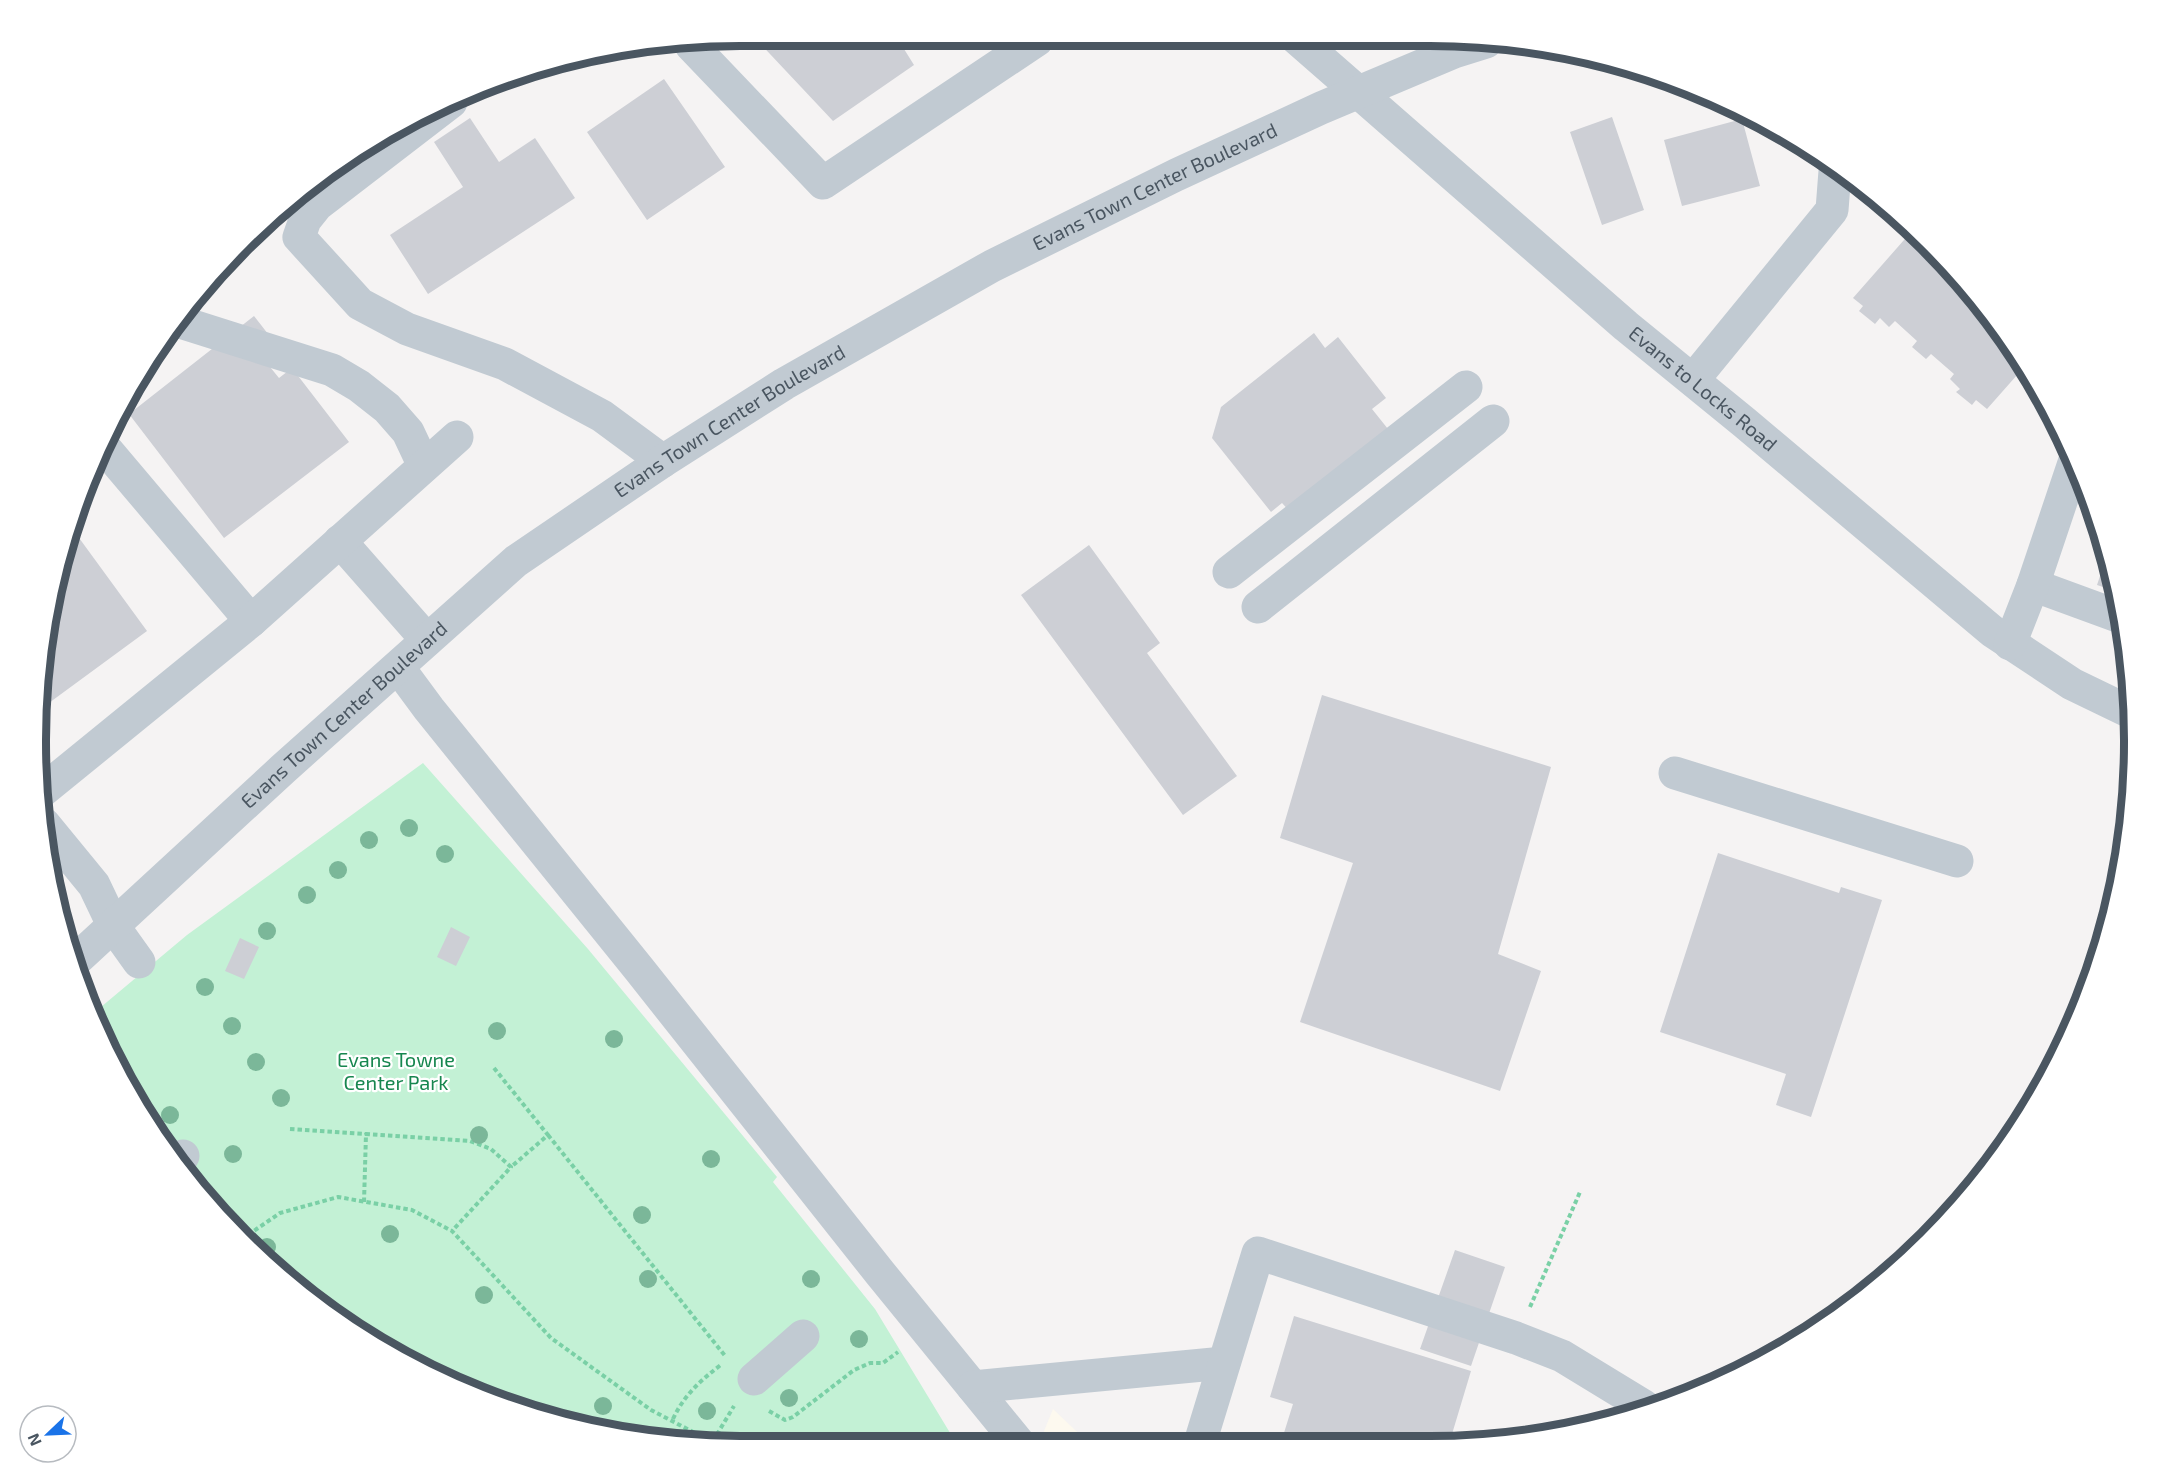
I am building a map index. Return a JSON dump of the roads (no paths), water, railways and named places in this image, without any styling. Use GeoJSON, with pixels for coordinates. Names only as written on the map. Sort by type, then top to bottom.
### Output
{"type":"FeatureCollection","features":[{"type":"Feature","properties":{"kind":"street"},"geometry":{"type":"LineString","coordinates":[[696,48],[823,183],[1027,47]]}},
{"type":"Feature","properties":{"kind":"street","name":"Evans to Locks Road"},"geometry":{"type":"LineString","coordinates":[[1307,47],[1626,326],[1992,632],[2072,684],[2123,709]]}},
{"type":"Feature","properties":{"kind":"street","name":"Evans Town Center Boulevard"},"geometry":{"type":"LineString","coordinates":[[81,956],[516,561],[663,461],[784,384],[992,266],[1176,175],[1359,91],[1467,48]]}},
{"type":"Feature","properties":{"kind":"street"},"geometry":{"type":"LineString","coordinates":[[421,125],[317,205],[305,220],[300,237],[360,304],[408,329],[505,364],[602,416],[663,461]]}},
{"type":"Feature","properties":{"kind":"street"},"geometry":{"type":"LineString","coordinates":[[1693,380],[1832,210],[1835,177]]}},
{"type":"Feature","properties":{"kind":"street"},"geometry":{"type":"LineString","coordinates":[[186,324],[332,370],[341,375],[387,408],[408,432],[424,466]]}},
{"type":"Feature","properties":{"kind":"street"},"geometry":{"type":"LineString","coordinates":[[1486,413],[1251,599],[1486,413]]}},
{"type":"Feature","properties":{"kind":"street"},"geometry":{"type":"LineString","coordinates":[[48,786],[251,621],[457,437]]}},
{"type":"Feature","properties":{"kind":"street"},"geometry":{"type":"LineString","coordinates":[[109,453],[251,621]]}},
{"type":"Feature","properties":{"kind":"street"},"geometry":{"type":"LineString","coordinates":[[2010,644],[2033,585],[2071,472]]}},
{"type":"Feature","properties":{"kind":"street"},"geometry":{"type":"LineString","coordinates":[[340,541],[428,640]]}},
{"type":"Feature","properties":{"kind":"street"},"geometry":{"type":"LineString","coordinates":[[2033,585],[2112,614]]}},
{"type":"Feature","properties":{"kind":"street"},"geometry":{"type":"LineString","coordinates":[[398,667],[429,709],[1013,1436]]}},
{"type":"Feature","properties":{"kind":"street"},"geometry":{"type":"LineString","coordinates":[[1675,773],[1957,861]]}},
{"type":"Feature","properties":{"kind":"street"},"geometry":{"type":"LineString","coordinates":[[52,834],[94,885],[114,927],[139,962]]}},
{"type":"Feature","properties":{"kind":"street"},"geometry":{"type":"LineString","coordinates":[[1202,1436],[1258,1253],[1516,1338],[1563,1356],[1639,1403]]}},
{"type":"Feature","properties":{"kind":"street"},"geometry":{"type":"LineString","coordinates":[[760,1393],[803,1336]]}},
{"type":"Feature","properties":{"kind":"street"},"geometry":{"type":"LineString","coordinates":[[973,1387],[1224,1363]]}},
{"type":"Feature","properties":{"kind":"park label","name":"Evans Towne Center Park"},"geometry":{"type":"Point","coordinates":[396,1072]}}]}
